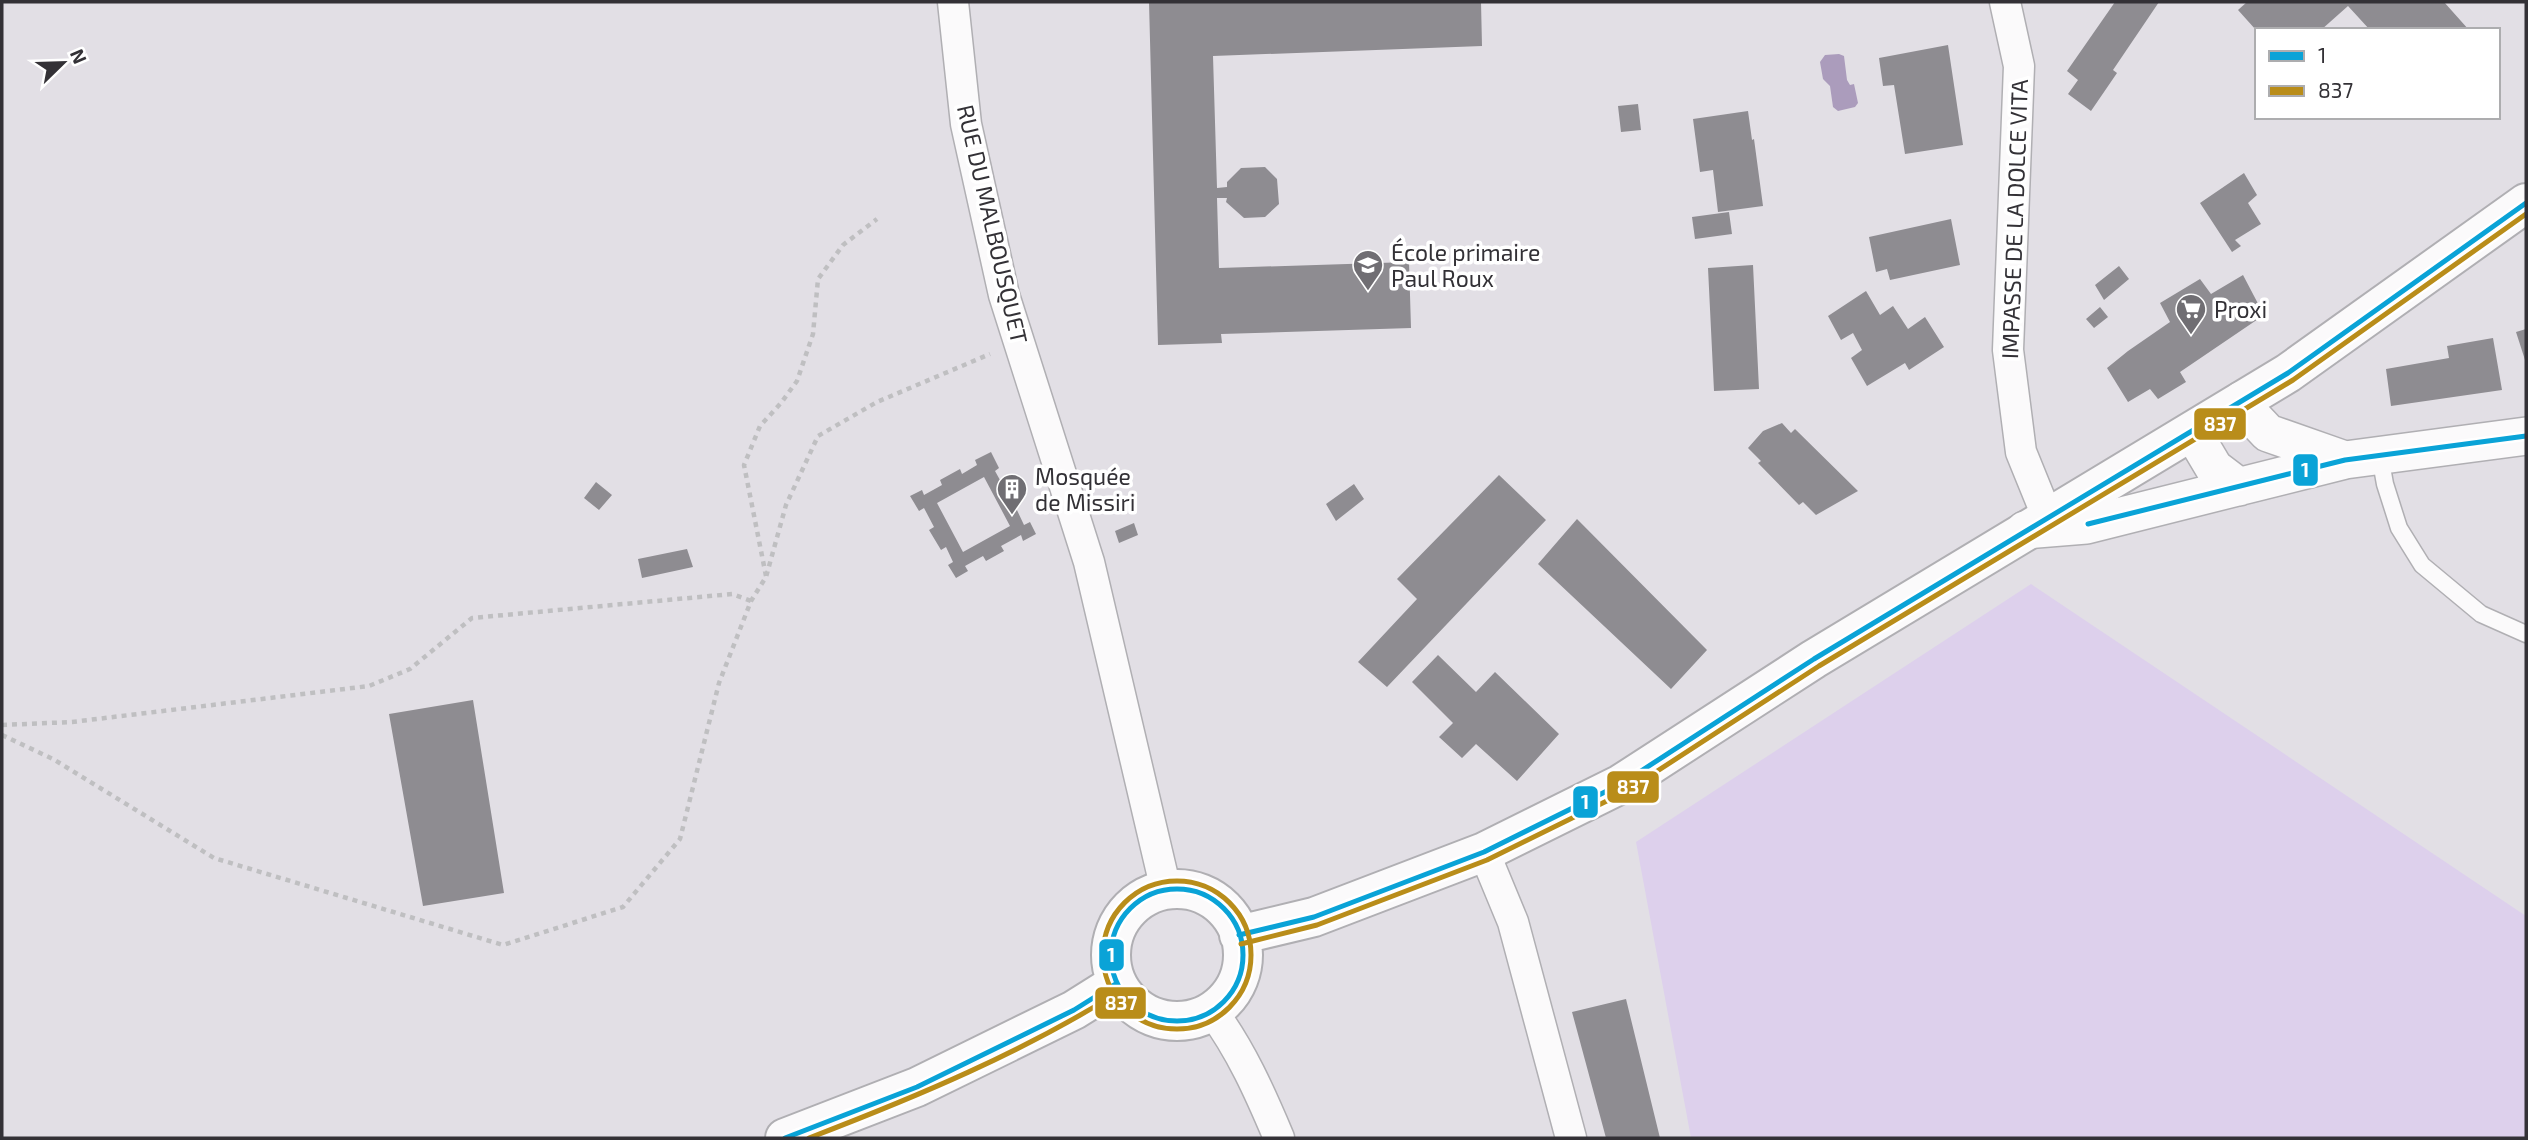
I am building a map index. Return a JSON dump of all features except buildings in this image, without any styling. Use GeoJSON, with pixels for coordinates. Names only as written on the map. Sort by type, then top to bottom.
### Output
{"type":"FeatureCollection","features":[{"type":"Feature","properties":{"kind":"main road"},"geometry":{"type":"LineString","coordinates":[[1240,935],[1314,917],[1483,852],[1621,784],[1814,659],[2288,373],[2526,203]]}},
{"type":"Feature","properties":{"kind":"main road"},"geometry":{"type":"LineString","coordinates":[[1166,890],[1186,890],[1205,895],[1221,905],[1240,935],[1243,953],[1235,987],[1225,1001],[1196,1018],[1180,1021],[1163,1019],[1144,1012],[1128,999],[1117,983],[1111,963],[1112,943],[1118,924],[1131,907],[1147,896],[1166,890]]}},
{"type":"Feature","properties":{"kind":"main road"},"geometry":{"type":"LineString","coordinates":[[785,1138],[917,1087],[1074,1010],[1117,983]]}},
{"type":"Feature","properties":{"kind":"street","name":"RUE DU MALBOUSQUET"},"geometry":{"type":"LineString","coordinates":[[953,2],[966,124],[1004,295],[1089,562],[1166,890]]}},
{"type":"Feature","properties":{"kind":"street","name":"IMPASSE DE LA DOLCE VITA"},"geometry":{"type":"LineString","coordinates":[[2005,2],[2019,66],[2008,350],[2021,452],[2036,523]]}},
{"type":"Feature","properties":{"kind":"street"},"geometry":{"type":"LineString","coordinates":[[2242,400],[2251,415],[2268,433],[2363,458]]}},
{"type":"Feature","properties":{"kind":"street"},"geometry":{"type":"LineString","coordinates":[[2192,431],[2214,468],[2239,487]]}},
{"type":"Feature","properties":{"kind":"street"},"geometry":{"type":"LineString","coordinates":[[2036,523],[2086,525],[2363,458],[2526,436]]}},
{"type":"Feature","properties":{"kind":"street"},"geometry":{"type":"LineString","coordinates":[[1483,852],[1513,922],[1571,1138]]}},
{"type":"Feature","properties":{"kind":"street"},"geometry":{"type":"LineString","coordinates":[[1212,1011],[1231,1037],[1279,1138]]}},
{"type":"Feature","properties":{"kind":"lane"},"geometry":{"type":"LineString","coordinates":[[2363,458],[2385,484],[2399,527],[2423,565],[2481,614],[2526,634]]}},
{"type":"Feature","properties":{"kind":"path"},"geometry":{"type":"LineString","coordinates":[[766,577],[744,466],[760,426],[797,381],[813,334],[818,279],[843,245],[877,219]]}},
{"type":"Feature","properties":{"kind":"path"},"geometry":{"type":"LineString","coordinates":[[2,735],[52,759],[214,858],[503,945],[623,907],[680,839],[719,683],[751,601],[766,577],[786,505],[818,436],[877,402],[1019,341]]}},
{"type":"Feature","properties":{"kind":"path"},"geometry":{"type":"LineString","coordinates":[[2,725],[86,720],[369,686],[410,669],[472,618],[732,594],[751,601]]}},
{"type":"Feature","properties":{"kind":"shaded area"},"geometry":{"type":"Polygon","coordinates":[[[1825,55],[1844,56],[1847,80],[1850,85],[1854,84],[1858,103],[1855,107],[1838,111],[1833,107],[1830,86],[1823,79],[1820,62],[1825,55]]]}},
{"type":"Feature","properties":{"kind":"shaded area"},"geometry":{"type":"Polygon","coordinates":[[[2031,584],[2526,916],[2526,1138],[1691,1138],[1636,842],[2031,584]]]}},
{"type":"Feature","properties":{"kind":"transit line","name":"1"},"geometry":{"type":"LineString","coordinates":[[1239,935],[1314,917],[1484,852],[1621,784],[1814,659],[2288,373],[2526,203]]}},
{"type":"Feature","properties":{"kind":"transit line","name":"837"},"geometry":{"type":"LineString","coordinates":[[1241,944],[1317,925],[1487,860],[1625,792],[1819,666],[2293,380],[2526,214]]}},
{"type":"Feature","properties":{"kind":"transit line","name":"1"},"geometry":{"type":"LineString","coordinates":[[2088,524],[2345,460],[2526,436]]}},
{"type":"Feature","properties":{"kind":"transit line","name":"837"},"geometry":{"type":"LineString","coordinates":[[1177,881],[1205,886],[1230,902],[1246,927],[1251,955],[1246,983],[1230,1008],[1205,1024],[1177,1029],[1149,1024],[1124,1008],[1108,983],[1103,955],[1108,927],[1124,902],[1149,886],[1177,881]]}},
{"type":"Feature","properties":{"kind":"transit line","name":"1"},"geometry":{"type":"LineString","coordinates":[[1177,889],[1202,894],[1223,909],[1238,930],[1243,955],[1238,980],[1223,1001],[1202,1016],[1177,1021],[1152,1016],[1131,1001],[1116,980],[1111,955],[1116,930],[1131,909],[1152,894],[1177,889]]}},
{"type":"Feature","properties":{"kind":"transit line","name":"1"},"geometry":{"type":"LineString","coordinates":[[785,1138],[917,1087],[1074,1010],[1117,983]]}},
{"type":"Feature","properties":{"kind":"transit line","name":"837"},"geometry":{"type":"LineString","coordinates":[[809,1138],[969,1072],[1047,1034],[1122,990]]}},
{"type":"Feature","properties":{"kind":"place","name":"École primaire Paul Roux"},"geometry":{"type":"Point","coordinates":[1368,292]}},
{"type":"Feature","properties":{"kind":"place","name":"Proxi"},"geometry":{"type":"Point","coordinates":[2191,336]}},
{"type":"Feature","properties":{"kind":"place","name":"Mosquée de Missiri"},"geometry":{"type":"Point","coordinates":[1012,516]}}]}
